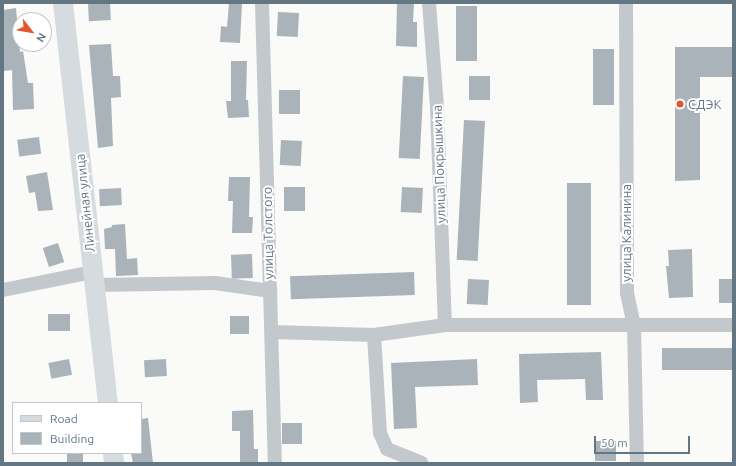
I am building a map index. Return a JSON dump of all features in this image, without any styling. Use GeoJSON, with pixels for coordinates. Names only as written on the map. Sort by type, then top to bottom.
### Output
{"type":"FeatureCollection","features":[{"type":"Feature","properties":{"kind":"street","name":"Линейная улица"},"geometry":{"type":"LineString","coordinates":[[63,3],[108,402]]}},
{"type":"Feature","properties":{"kind":"street","name":"улица Толстого"},"geometry":{"type":"LineString","coordinates":[[262,3],[275,463]]}},
{"type":"Feature","properties":{"kind":"street","name":"улица Покрышкина"},"geometry":{"type":"LineString","coordinates":[[429,3],[437,108],[445,325]]}},
{"type":"Feature","properties":{"kind":"street","name":"улица Калинина"},"geometry":{"type":"LineString","coordinates":[[626,3],[626,293],[634,325],[637,463]]}},
{"type":"Feature","properties":{"kind":"street"},"geometry":{"type":"LineString","coordinates":[[3,290],[94,279],[215,283],[270,291]]}},
{"type":"Feature","properties":{"kind":"street"},"geometry":{"type":"LineString","coordinates":[[272,332],[374,335],[445,325],[733,325]]}},
{"type":"Feature","properties":{"kind":"street"},"geometry":{"type":"LineString","coordinates":[[374,335],[380,433],[387,449],[421,463]]}},
{"type":"Feature","properties":{"kind":"building"},"geometry":{"type":"Polygon","coordinates":[[[110,3],[111,20],[89,21],[88,4],[110,3]]]}},
{"type":"Feature","properties":{"kind":"building"},"geometry":{"type":"Polygon","coordinates":[[[229,3],[242,3],[240,43],[220,42],[221,26],[227,27],[229,3]]]}},
{"type":"Feature","properties":{"kind":"building"},"geometry":{"type":"Polygon","coordinates":[[[397,3],[414,3],[413,22],[417,22],[417,47],[396,46],[397,3]]]}},
{"type":"Feature","properties":{"kind":"building"},"geometry":{"type":"Polygon","coordinates":[[[456,6],[477,6],[477,61],[456,61],[456,6]]]}},
{"type":"Feature","properties":{"kind":"building"},"geometry":{"type":"Polygon","coordinates":[[[16,8],[16,12],[12,12],[12,52],[23,52],[28,83],[33,83],[34,109],[13,110],[12,70],[4,71],[3,10],[16,8]]]}},
{"type":"Feature","properties":{"kind":"building"},"geometry":{"type":"Polygon","coordinates":[[[278,12],[299,13],[298,37],[277,36],[278,12]]]}},
{"type":"Feature","properties":{"kind":"building"},"geometry":{"type":"Polygon","coordinates":[[[111,44],[113,76],[120,76],[121,97],[111,98],[113,146],[98,148],[89,45],[111,44]]]}},
{"type":"Feature","properties":{"kind":"building"},"geometry":{"type":"Polygon","coordinates":[[[675,47],[733,47],[733,77],[700,77],[700,180],[675,181],[675,47]]]}},
{"type":"Feature","properties":{"kind":"building"},"geometry":{"type":"Polygon","coordinates":[[[593,49],[614,49],[614,105],[593,105],[593,49]]]}},
{"type":"Feature","properties":{"kind":"building"},"geometry":{"type":"Polygon","coordinates":[[[231,61],[247,61],[246,100],[248,100],[249,117],[228,118],[226,101],[231,101],[231,61]]]}},
{"type":"Feature","properties":{"kind":"building"},"geometry":{"type":"Polygon","coordinates":[[[403,76],[424,77],[420,159],[399,158],[403,76]]]}},
{"type":"Feature","properties":{"kind":"building"},"geometry":{"type":"Polygon","coordinates":[[[469,76],[490,76],[490,100],[469,100],[469,76]]]}},
{"type":"Feature","properties":{"kind":"building"},"geometry":{"type":"Polygon","coordinates":[[[279,90],[300,90],[300,114],[279,114],[279,90]]]}},
{"type":"Feature","properties":{"kind":"building"},"geometry":{"type":"Polygon","coordinates":[[[464,120],[485,121],[478,261],[457,260],[464,120]]]}},
{"type":"Feature","properties":{"kind":"building"},"geometry":{"type":"Polygon","coordinates":[[[39,137],[41,154],[19,157],[17,140],[39,137]]]}},
{"type":"Feature","properties":{"kind":"building"},"geometry":{"type":"Polygon","coordinates":[[[281,140],[302,141],[301,166],[280,165],[281,140]]]}},
{"type":"Feature","properties":{"kind":"building"},"geometry":{"type":"Polygon","coordinates":[[[47,172],[53,210],[38,211],[35,192],[29,193],[26,176],[47,172]]]}},
{"type":"Feature","properties":{"kind":"building"},"geometry":{"type":"Polygon","coordinates":[[[229,177],[250,177],[249,217],[253,217],[252,233],[232,233],[233,201],[228,201],[229,177]]]}},
{"type":"Feature","properties":{"kind":"building"},"geometry":{"type":"Polygon","coordinates":[[[567,183],[591,183],[591,305],[567,305],[567,183]]]}},
{"type":"Feature","properties":{"kind":"building"},"geometry":{"type":"Polygon","coordinates":[[[284,187],[305,187],[305,211],[284,211],[284,187]]]}},
{"type":"Feature","properties":{"kind":"building"},"geometry":{"type":"Polygon","coordinates":[[[402,187],[423,188],[422,213],[401,212],[402,187]]]}},
{"type":"Feature","properties":{"kind":"building"},"geometry":{"type":"Polygon","coordinates":[[[121,188],[122,205],[100,206],[99,189],[121,188]]]}},
{"type":"Feature","properties":{"kind":"building"},"geometry":{"type":"Polygon","coordinates":[[[125,224],[127,259],[137,258],[138,275],[116,276],[115,249],[105,249],[104,229],[112,227],[112,225],[125,224]]]}},
{"type":"Feature","properties":{"kind":"building"},"geometry":{"type":"Polygon","coordinates":[[[58,243],[64,262],[49,267],[43,248],[58,243]]]}},
{"type":"Feature","properties":{"kind":"building"},"geometry":{"type":"Polygon","coordinates":[[[692,249],[693,297],[669,298],[666,266],[669,266],[668,250],[692,249]]]}},
{"type":"Feature","properties":{"kind":"building"},"geometry":{"type":"Polygon","coordinates":[[[252,254],[253,278],[232,279],[231,255],[252,254]]]}},
{"type":"Feature","properties":{"kind":"building"},"geometry":{"type":"Polygon","coordinates":[[[414,272],[415,295],[291,299],[290,276],[414,272]]]}},
{"type":"Feature","properties":{"kind":"building"},"geometry":{"type":"Polygon","coordinates":[[[468,279],[489,280],[488,305],[467,304],[468,279]]]}},
{"type":"Feature","properties":{"kind":"building"},"geometry":{"type":"Polygon","coordinates":[[[719,279],[733,279],[733,303],[719,303],[719,279]]]}},
{"type":"Feature","properties":{"kind":"building"},"geometry":{"type":"Polygon","coordinates":[[[48,314],[70,314],[70,331],[48,331],[48,314]]]}},
{"type":"Feature","properties":{"kind":"building"},"geometry":{"type":"Polygon","coordinates":[[[230,316],[249,316],[249,334],[230,334],[230,316]]]}},
{"type":"Feature","properties":{"kind":"building"},"geometry":{"type":"Polygon","coordinates":[[[662,348],[733,348],[733,370],[662,370],[662,348]]]}},
{"type":"Feature","properties":{"kind":"building"},"geometry":{"type":"Polygon","coordinates":[[[601,352],[603,400],[586,400],[585,379],[537,380],[538,402],[520,403],[519,354],[601,352]]]}},
{"type":"Feature","properties":{"kind":"building"},"geometry":{"type":"Polygon","coordinates":[[[69,359],[72,375],[51,379],[48,363],[69,359]]]}},
{"type":"Feature","properties":{"kind":"building"},"geometry":{"type":"Polygon","coordinates":[[[166,359],[167,376],[145,377],[144,360],[166,359]]]}},
{"type":"Feature","properties":{"kind":"building"},"geometry":{"type":"Polygon","coordinates":[[[477,359],[478,385],[415,387],[417,428],[394,429],[391,363],[477,359]]]}},
{"type":"Feature","properties":{"kind":"building"},"geometry":{"type":"Polygon","coordinates":[[[253,410],[254,449],[258,449],[258,463],[240,463],[240,431],[232,431],[232,411],[253,410]]]}},
{"type":"Feature","properties":{"kind":"building"},"geometry":{"type":"Polygon","coordinates":[[[148,418],[153,463],[133,463],[131,454],[142,454],[142,419],[148,418]]]}},
{"type":"Feature","properties":{"kind":"building"},"geometry":{"type":"Polygon","coordinates":[[[282,423],[302,423],[302,444],[282,444],[282,423]]]}},
{"type":"Feature","properties":{"kind":"building"},"geometry":{"type":"Polygon","coordinates":[[[595,441],[616,441],[616,461],[595,461],[595,441]]]}},
{"type":"Feature","properties":{"kind":"building"},"geometry":{"type":"Polygon","coordinates":[[[67,454],[83,454],[83,463],[67,463],[67,454]]]}},
{"type":"Feature","properties":{"kind":"place","name":"СДЭК"},"geometry":{"type":"Point","coordinates":[680,104]}}]}
